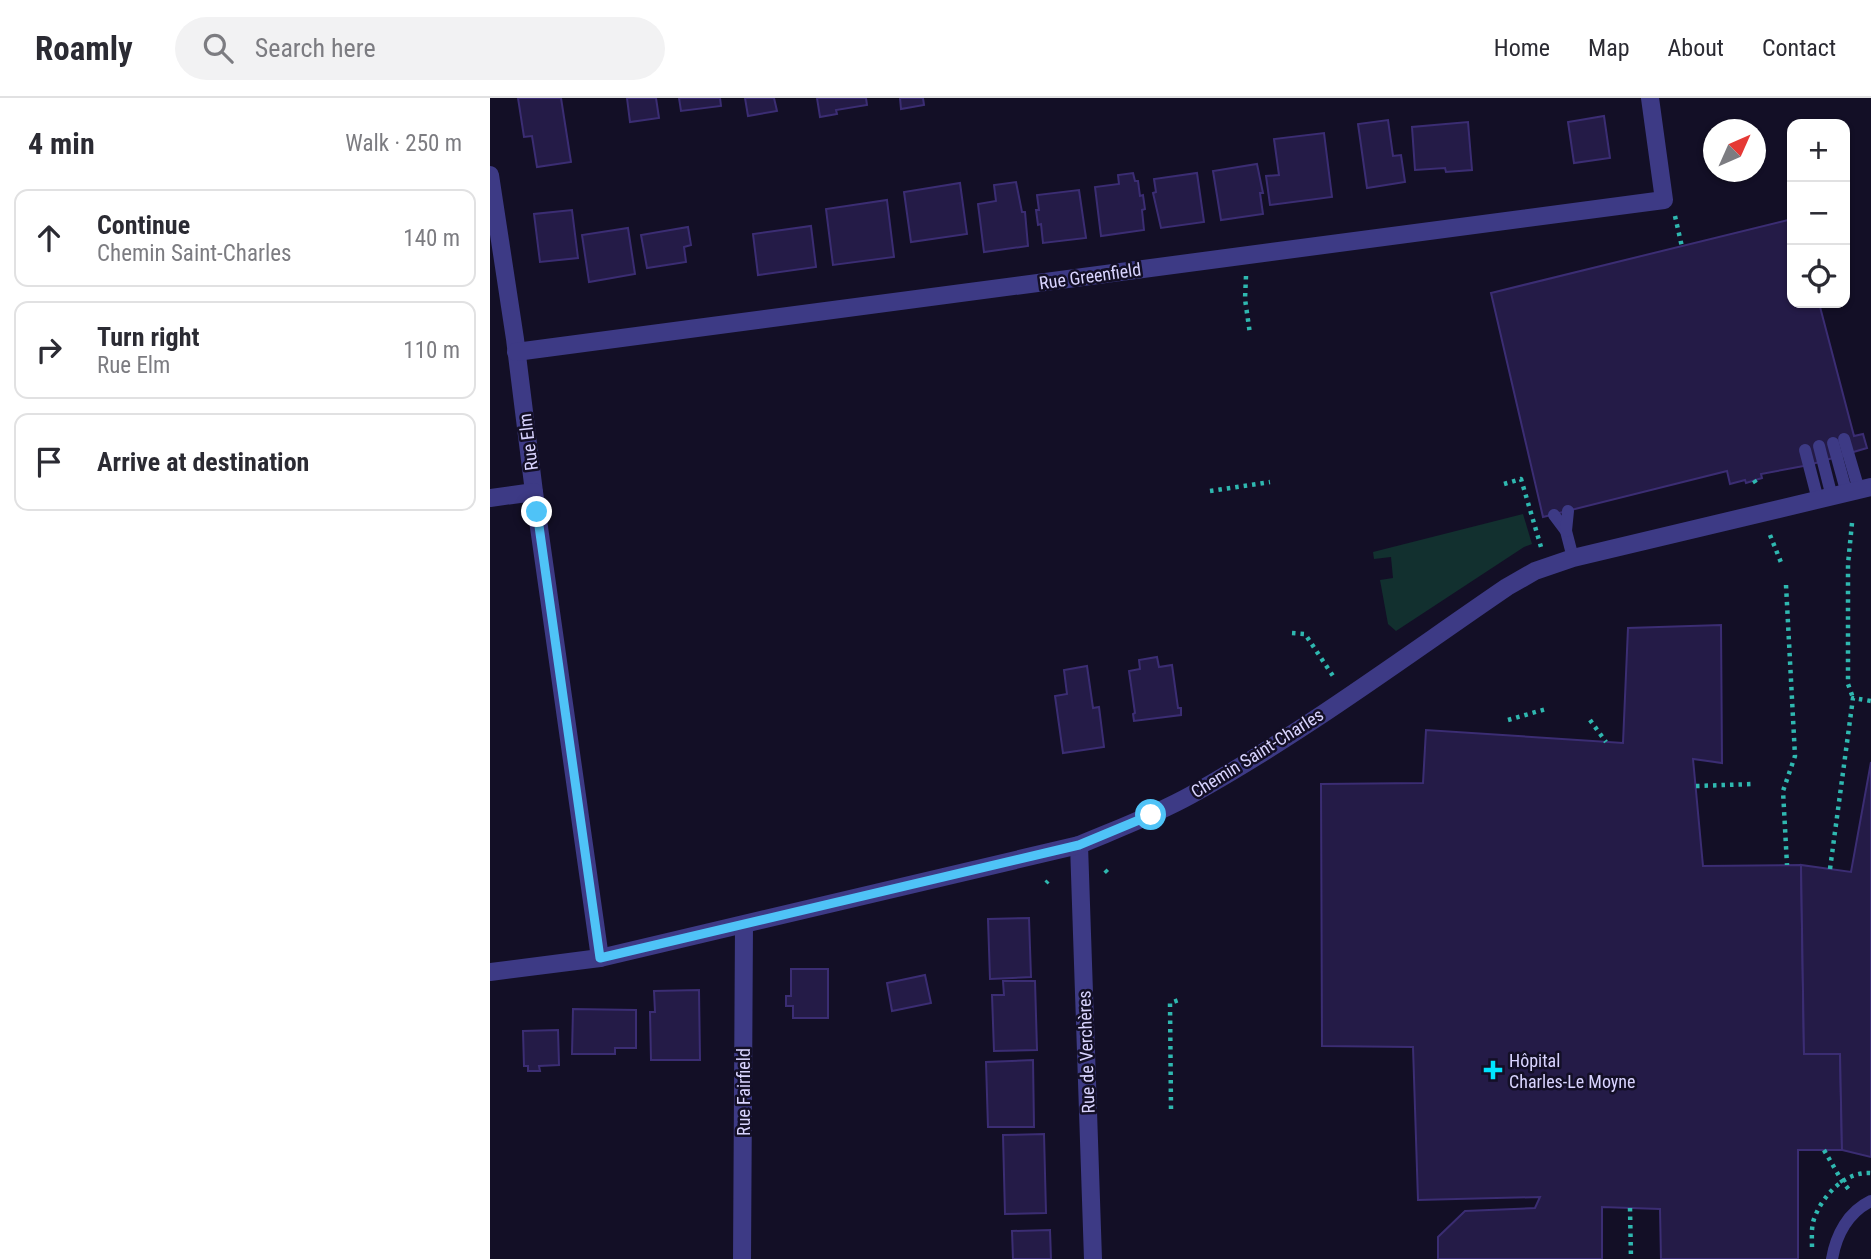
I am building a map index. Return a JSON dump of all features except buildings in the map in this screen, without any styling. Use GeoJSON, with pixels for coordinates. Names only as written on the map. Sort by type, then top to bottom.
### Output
{"type":"FeatureCollection","features":[{"type":"Feature","properties":{"kind":"street"},"geometry":{"type":"LineString","coordinates":[[1650,98],[1669,208]]}},
{"type":"Feature","properties":{"kind":"street","name":"Rue Elm"},"geometry":{"type":"LineString","coordinates":[[490,175],[600,958]]}},
{"type":"Feature","properties":{"kind":"street","name":"Rue Greenfield"},"geometry":{"type":"LineString","coordinates":[[516,352],[1246,255],[1669,208]]}},
{"type":"Feature","properties":{"kind":"street"},"geometry":{"type":"LineString","coordinates":[[490,498],[534,492]]}},
{"type":"Feature","properties":{"kind":"street","name":"Chemin Saint-Charles"},"geometry":{"type":"LineString","coordinates":[[490,972],[600,958],[1079,845],[1136,822],[1191,794],[1311,722],[1507,587],[1535,571],[1573,558],[1845,494]]}},
{"type":"Feature","properties":{"kind":"street","name":"Rue de Verchères"},"geometry":{"type":"LineString","coordinates":[[1079,845],[1093,1259]]}},
{"type":"Feature","properties":{"kind":"street","name":"Rue Fairfield"},"geometry":{"type":"LineString","coordinates":[[743,1259],[744,925]]}},
{"type":"Feature","properties":{"kind":"lane"},"geometry":{"type":"LineString","coordinates":[[1838,441],[1845,494]]}},
{"type":"Feature","properties":{"kind":"lane"},"geometry":{"type":"LineString","coordinates":[[1819,446],[1845,494]]}},
{"type":"Feature","properties":{"kind":"lane"},"geometry":{"type":"LineString","coordinates":[[1805,450],[1845,494]]}},
{"type":"Feature","properties":{"kind":"lane"},"geometry":{"type":"LineString","coordinates":[[1568,511],[1566,531],[1573,558]]}},
{"type":"Feature","properties":{"kind":"lane"},"geometry":{"type":"LineString","coordinates":[[1554,515],[1566,531]]}},
{"type":"Feature","properties":{"kind":"lane"},"geometry":{"type":"LineString","coordinates":[[1832,1259],[1835,1245],[1846,1222],[1871,1201]]}},
{"type":"Feature","properties":{"kind":"path"},"geometry":{"type":"LineString","coordinates":[[1669,208],[1682,247]]}},
{"type":"Feature","properties":{"kind":"path"},"geometry":{"type":"LineString","coordinates":[[1246,255],[1245,299],[1250,334]]}},
{"type":"Feature","properties":{"kind":"path"},"geometry":{"type":"LineString","coordinates":[[1504,484],[1521,479],[1541,548]]}},
{"type":"Feature","properties":{"kind":"path"},"geometry":{"type":"LineString","coordinates":[[1210,491],[1270,482]]}},
{"type":"Feature","properties":{"kind":"path"},"geometry":{"type":"LineString","coordinates":[[1830,869],[1853,698],[1848,671],[1848,564],[1852,523]]}},
{"type":"Feature","properties":{"kind":"path"},"geometry":{"type":"LineString","coordinates":[[1771,537],[1782,565]]}},
{"type":"Feature","properties":{"kind":"path"},"geometry":{"type":"LineString","coordinates":[[1786,585],[1795,756],[1783,791],[1787,865]]}},
{"type":"Feature","properties":{"kind":"path"},"geometry":{"type":"LineString","coordinates":[[1292,633],[1306,634],[1335,679]]}},
{"type":"Feature","properties":{"kind":"path"},"geometry":{"type":"LineString","coordinates":[[1853,698],[1871,701]]}},
{"type":"Feature","properties":{"kind":"path"},"geometry":{"type":"LineString","coordinates":[[1508,720],[1546,709]]}},
{"type":"Feature","properties":{"kind":"path"},"geometry":{"type":"LineString","coordinates":[[1590,720],[1606,742]]}},
{"type":"Feature","properties":{"kind":"path"},"geometry":{"type":"LineString","coordinates":[[1696,786],[1753,784]]}},
{"type":"Feature","properties":{"kind":"path"},"geometry":{"type":"LineString","coordinates":[[1171,1109],[1170,1003],[1178,1000]]}},
{"type":"Feature","properties":{"kind":"path"},"geometry":{"type":"LineString","coordinates":[[1824,1150],[1842,1181]]}},
{"type":"Feature","properties":{"kind":"path"},"geometry":{"type":"LineString","coordinates":[[1812,1259],[1813,1222],[1829,1193],[1842,1181],[1859,1173],[1871,1172]]}},
{"type":"Feature","properties":{"kind":"path"},"geometry":{"type":"LineString","coordinates":[[1630,1208],[1632,1259]]}},
{"type":"Feature","properties":{"kind":"green space"},"geometry":{"type":"Polygon","coordinates":[[[1523,514],[1532,544],[1396,631],[1388,624],[1380,580],[1393,578],[1391,557],[1374,559],[1373,552],[1523,514]]]}},
{"type":"Feature","properties":{"kind":"place","name":"Hôpital Charles-Le Moyne"},"geometry":{"type":"Point","coordinates":[1493,1070]}},
{"type":"Feature","properties":{"kind":"route"},"geometry":{"type":"LineString","coordinates":[[537,512],[600,958],[1079,845],[1151,815]]}}]}
